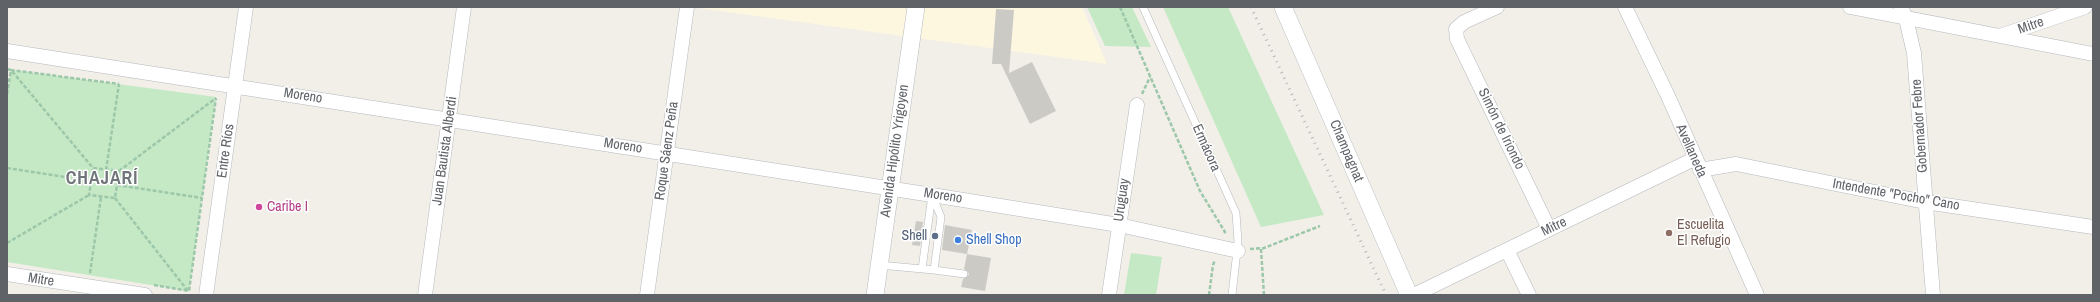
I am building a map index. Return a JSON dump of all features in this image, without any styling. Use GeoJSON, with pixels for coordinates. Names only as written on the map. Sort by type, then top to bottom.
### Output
{"type":"FeatureCollection","features":[{"type":"Feature","properties":{"kind":"street","name":"Entre Ríos"},"geometry":{"type":"LineString","coordinates":[[206,295],[246,7]]}},
{"type":"Feature","properties":{"kind":"street","name":"Juan Bautista Alberdi"},"geometry":{"type":"LineString","coordinates":[[425,295],[464,7]]}},
{"type":"Feature","properties":{"kind":"street","name":"Roque Sáenz Peña"},"geometry":{"type":"LineString","coordinates":[[647,295],[687,7]]}},
{"type":"Feature","properties":{"kind":"street","name":"Avenida Hipólito Yrigoyen"},"geometry":{"type":"LineString","coordinates":[[874,295],[916,7]]}},
{"type":"Feature","properties":{"kind":"street","name":"Champagnat"},"geometry":{"type":"LineString","coordinates":[[1283,7],[1409,295]]}},
{"type":"Feature","properties":{"kind":"street","name":"Simón de Iriondo"},"geometry":{"type":"LineString","coordinates":[[1497,7],[1464,22],[1456,29],[1457,40],[1549,229]]}},
{"type":"Feature","properties":{"kind":"street","name":"Avellaneda"},"geometry":{"type":"LineString","coordinates":[[1625,7],[1668,96],[1697,164],[1757,295]]}},
{"type":"Feature","properties":{"kind":"street"},"geometry":{"type":"LineString","coordinates":[[1850,7],[1904,13],[2000,36],[2093,54]]}},
{"type":"Feature","properties":{"kind":"street","name":"Mitre"},"geometry":{"type":"LineString","coordinates":[[2000,36],[2085,7]]}},
{"type":"Feature","properties":{"kind":"street","name":"Gobernador Febre"},"geometry":{"type":"LineString","coordinates":[[1904,13],[1914,53],[1932,295]]}},
{"type":"Feature","properties":{"kind":"street","name":"Moreno"},"geometry":{"type":"LineString","coordinates":[[7,51],[667,153],[1119,225],[1222,248],[1238,246]]}},
{"type":"Feature","properties":{"kind":"street","name":"Uruguay"},"geometry":{"type":"LineString","coordinates":[[1109,295],[1136,105]]}},
{"type":"Feature","properties":{"kind":"street","name":"Intendente \"Pocho\" Cano"},"geometry":{"type":"LineString","coordinates":[[1697,164],[1736,164],[1925,202],[2093,226]]}},
{"type":"Feature","properties":{"kind":"street","name":"Mitre"},"geometry":{"type":"LineString","coordinates":[[1414,295],[1549,229],[1697,164]]}},
{"type":"Feature","properties":{"kind":"street"},"geometry":{"type":"LineString","coordinates":[[1507,250],[1529,295]]}},
{"type":"Feature","properties":{"kind":"street","name":"Mitre"},"geometry":{"type":"LineString","coordinates":[[7,274],[148,290]]}},
{"type":"Feature","properties":{"kind":"lane","name":"Ermácora"},"geometry":{"type":"LineString","coordinates":[[1143,7],[1236,213],[1238,246],[1232,295]]}},
{"type":"Feature","properties":{"kind":"lane"},"geometry":{"type":"LineString","coordinates":[[922,269],[932,195]]}},
{"type":"Feature","properties":{"kind":"lane"},"geometry":{"type":"LineString","coordinates":[[932,195],[942,217],[934,270]]}},
{"type":"Feature","properties":{"kind":"lane"},"geometry":{"type":"LineString","coordinates":[[879,265],[964,274]]}},
{"type":"Feature","properties":{"kind":"path"},"geometry":{"type":"LineString","coordinates":[[1120,7],[1200,191],[1225,232],[1238,246],[1250,249],[1261,249],[1320,226]]}},
{"type":"Feature","properties":{"kind":"path"},"geometry":{"type":"LineString","coordinates":[[9,69],[127,85]]}},
{"type":"Feature","properties":{"kind":"path"},"geometry":{"type":"LineString","coordinates":[[7,94],[9,69]]}},
{"type":"Feature","properties":{"kind":"path"},"geometry":{"type":"LineString","coordinates":[[9,69],[93,168],[106,170],[119,171],[216,97]]}},
{"type":"Feature","properties":{"kind":"path"},"geometry":{"type":"LineString","coordinates":[[106,170],[119,84]]}},
{"type":"Feature","properties":{"kind":"path"},"geometry":{"type":"LineString","coordinates":[[209,96],[216,97]]}},
{"type":"Feature","properties":{"kind":"path"},"geometry":{"type":"LineString","coordinates":[[189,293],[216,97]]}},
{"type":"Feature","properties":{"kind":"path"},"geometry":{"type":"LineString","coordinates":[[7,168],[91,181]]}},
{"type":"Feature","properties":{"kind":"path"},"geometry":{"type":"LineString","coordinates":[[89,195],[93,168]]}},
{"type":"Feature","properties":{"kind":"path"},"geometry":{"type":"LineString","coordinates":[[115,198],[119,171]]}},
{"type":"Feature","properties":{"kind":"path"},"geometry":{"type":"LineString","coordinates":[[117,185],[202,198]]}},
{"type":"Feature","properties":{"kind":"path"},"geometry":{"type":"LineString","coordinates":[[7,243],[89,195],[115,198],[189,293]]}},
{"type":"Feature","properties":{"kind":"path"},"geometry":{"type":"LineString","coordinates":[[90,273],[101,196]]}},
{"type":"Feature","properties":{"kind":"path"},"geometry":{"type":"LineString","coordinates":[[1209,295],[1213,265],[1222,248],[1225,232]]}},
{"type":"Feature","properties":{"kind":"path"},"geometry":{"type":"LineString","coordinates":[[1261,249],[1264,295]]}},
{"type":"Feature","properties":{"kind":"path"},"geometry":{"type":"LineString","coordinates":[[82,272],[98,275]]}},
{"type":"Feature","properties":{"kind":"path"},"geometry":{"type":"LineString","coordinates":[[148,290],[206,295]]}},
{"type":"Feature","properties":{"kind":"shaded area"},"geometry":{"type":"Polygon","coordinates":[[[691,7],[1082,7],[1107,64],[691,7]]]}},
{"type":"Feature","properties":{"kind":"green space"},"geometry":{"type":"Polygon","coordinates":[[[1087,7],[1132,7],[1151,47],[1105,46],[1087,7]]]}},
{"type":"Feature","properties":{"kind":"green space"},"geometry":{"type":"Polygon","coordinates":[[[1163,7],[1228,7],[1324,215],[1261,227],[1163,7]]]}},
{"type":"Feature","properties":{"kind":"green space"},"geometry":{"type":"Polygon","coordinates":[[[11,70],[216,97],[189,291],[7,262],[7,94],[11,70]]]}},
{"type":"Feature","properties":{"kind":"green space"},"geometry":{"type":"Polygon","coordinates":[[[1131,253],[1162,257],[1156,295],[1124,295],[1131,253]]]}},
{"type":"Feature","properties":{"kind":"building"},"geometry":{"type":"Polygon","coordinates":[[[996,9],[1014,10],[1009,73],[1032,62],[1056,111],[1030,124],[1001,64],[992,64],[996,9]]]}},
{"type":"Feature","properties":{"kind":"building"},"geometry":{"type":"Polygon","coordinates":[[[916,221],[923,222],[920,246],[912,245],[916,221]]]}},
{"type":"Feature","properties":{"kind":"building","name":"Shell Shop"},"geometry":{"type":"Polygon","coordinates":[[[945,225],[972,230],[967,254],[942,250],[945,225]]]}},
{"type":"Feature","properties":{"kind":"building"},"geometry":{"type":"Polygon","coordinates":[[[967,254],[991,258],[985,291],[961,287],[963,279],[969,275],[964,269],[967,254]]]}},
{"type":"Feature","properties":{"kind":"railway"},"geometry":{"type":"LineString","coordinates":[[1251,7],[1386,295]]}},
{"type":"Feature","properties":{"kind":"place","name":"Caribe I"},"geometry":{"type":"Point","coordinates":[259,207]}},
{"type":"Feature","properties":{"kind":"place","name":"Escuelita El Refugio"},"geometry":{"type":"Point","coordinates":[1669,233]}},
{"type":"Feature","properties":{"kind":"place","name":"Shell"},"geometry":{"type":"Point","coordinates":[935,236]}},
{"type":"Feature","properties":{"kind":"place","name":"Shell Shop"},"geometry":{"type":"Point","coordinates":[958,240]}},
{"type":"Feature","properties":{"kind":"district","name":"CHAJARÍ"},"geometry":{"type":"Point","coordinates":[102,179]}}]}
